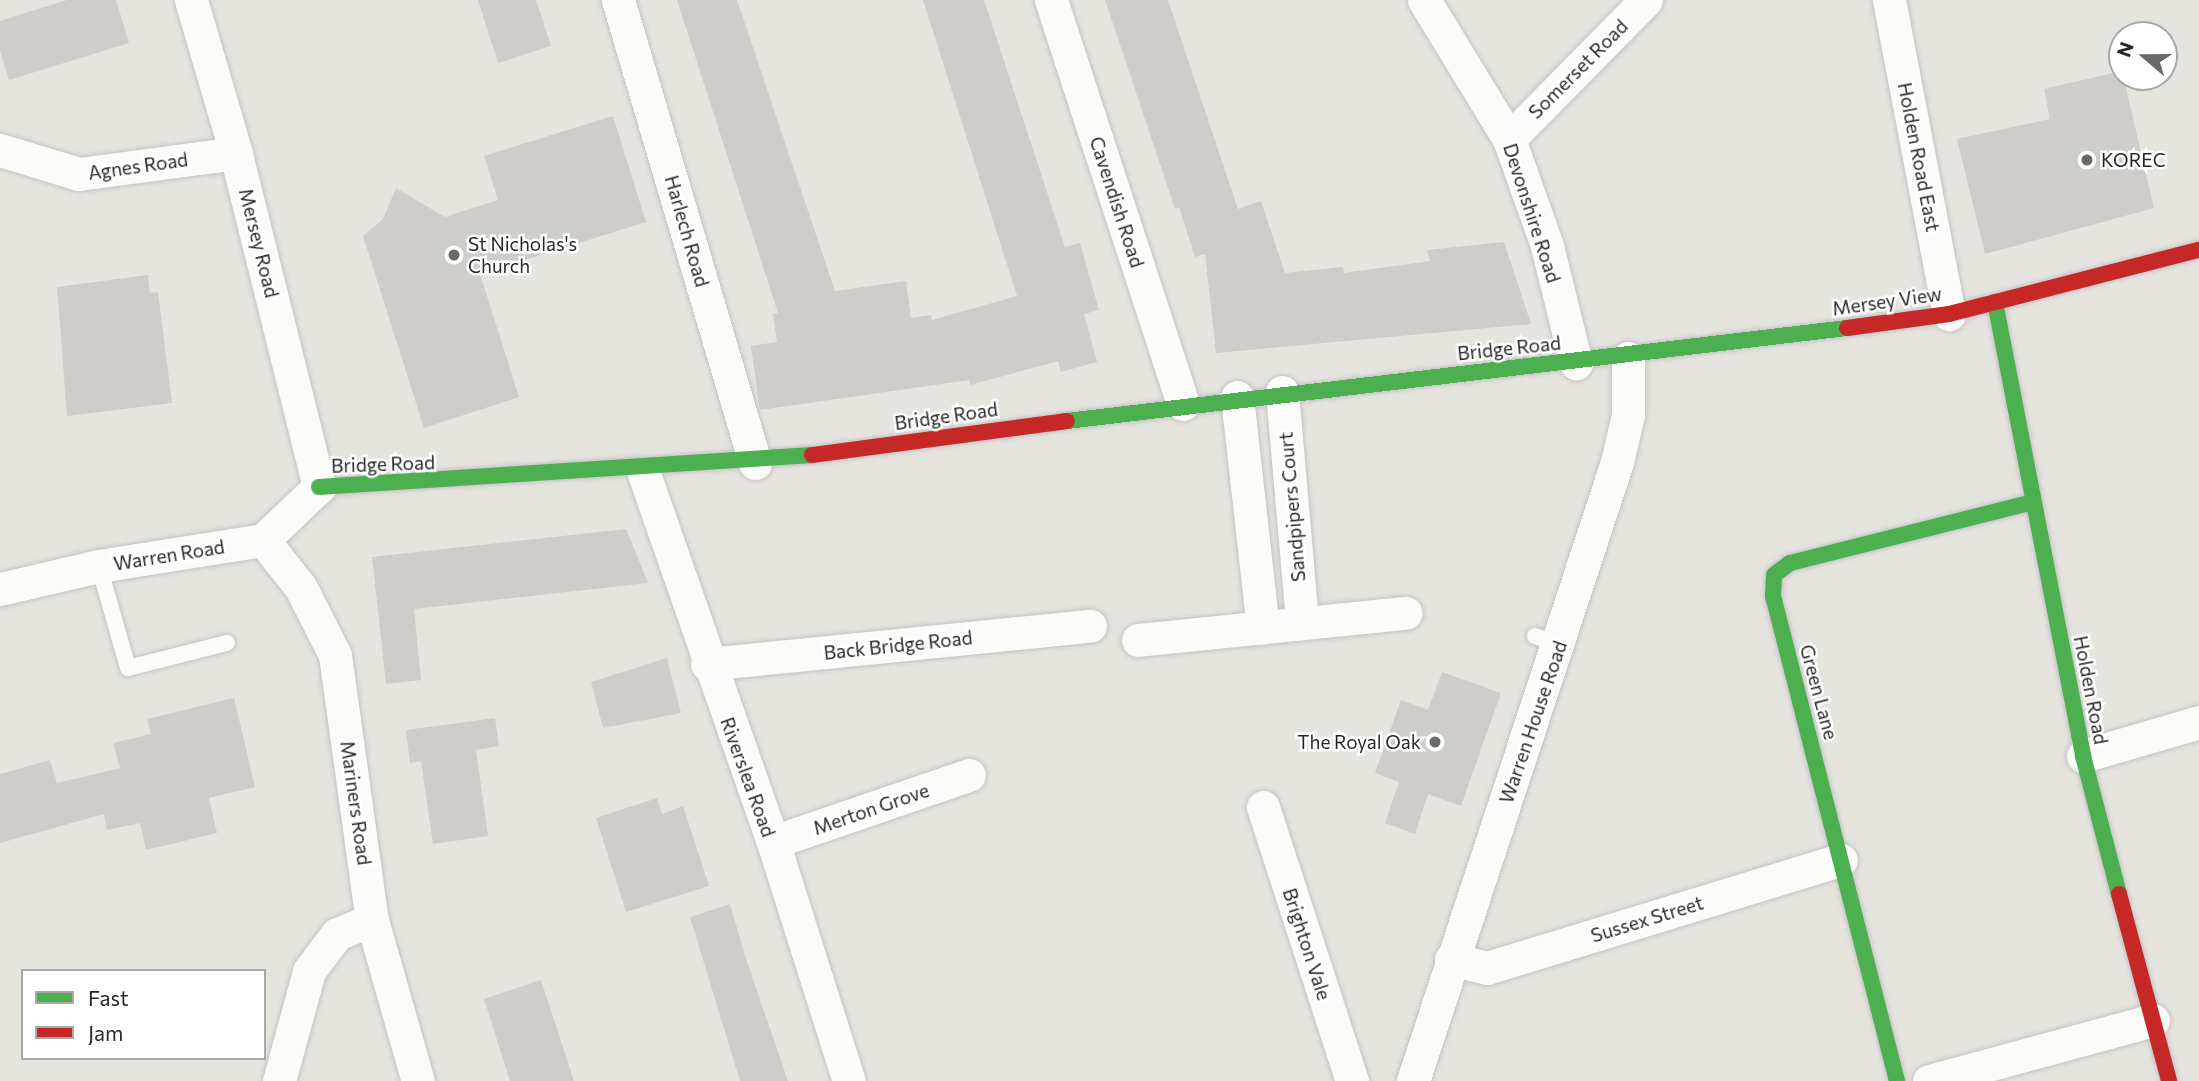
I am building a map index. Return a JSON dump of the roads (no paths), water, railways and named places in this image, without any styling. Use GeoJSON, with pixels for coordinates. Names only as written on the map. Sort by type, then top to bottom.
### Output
{"type":"FeatureCollection","features":[{"type":"Feature","properties":{"kind":"street","name":"Mersey Road"},"geometry":{"type":"LineString","coordinates":[[191,0],[236,153],[319,487]]}},
{"type":"Feature","properties":{"kind":"street","name":"Harlech Road"},"geometry":{"type":"LineString","coordinates":[[618,0],[755,463]]}},
{"type":"Feature","properties":{"kind":"street","name":"Cavendish Road"},"geometry":{"type":"LineString","coordinates":[[1051,0],[1182,404]]}},
{"type":"Feature","properties":{"kind":"street","name":"Devonshire Road"},"geometry":{"type":"LineString","coordinates":[[1423,0],[1509,139],[1547,246],[1576,363]]}},
{"type":"Feature","properties":{"kind":"street","name":"Somerset Road"},"geometry":{"type":"LineString","coordinates":[[1509,139],[1646,0]]}},
{"type":"Feature","properties":{"kind":"street","name":"Holden Road East"},"geometry":{"type":"LineString","coordinates":[[1889,0],[1949,314]]}},
{"type":"Feature","properties":{"kind":"street","name":"Agnes Road"},"geometry":{"type":"LineString","coordinates":[[0,150],[79,174],[236,153]]}},
{"type":"Feature","properties":{"kind":"street","name":"Mersey View"},"geometry":{"type":"LineString","coordinates":[[1576,363],[1949,314],[2199,250]]}},
{"type":"Feature","properties":{"kind":"street","name":"Holden Road"},"geometry":{"type":"LineString","coordinates":[[1995,302],[2083,756],[2169,1081]]}},
{"type":"Feature","properties":{"kind":"street","name":"Warren House Road"},"geometry":{"type":"LineString","coordinates":[[1413,1081],[1547,640],[1617,462],[1628,415],[1628,358]]}},
{"type":"Feature","properties":{"kind":"street","name":"Bridge Road"},"geometry":{"type":"LineString","coordinates":[[319,487],[644,474],[755,463],[1282,391],[1576,363]]}},
{"type":"Feature","properties":{"kind":"street","name":"Sandpipers Court"},"geometry":{"type":"LineString","coordinates":[[1282,391],[1303,622]]}},
{"type":"Feature","properties":{"kind":"street"},"geometry":{"type":"LineString","coordinates":[[1237,397],[1263,628]]}},
{"type":"Feature","properties":{"kind":"street","name":"Riverslea Road"},"geometry":{"type":"LineString","coordinates":[[644,474],[707,664],[772,842],[849,1081]]}},
{"type":"Feature","properties":{"kind":"street"},"geometry":{"type":"LineString","coordinates":[[263,540],[319,487]]}},
{"type":"Feature","properties":{"kind":"street","name":"Green Lane"},"geometry":{"type":"LineString","coordinates":[[1897,1081],[1773,596],[1774,575],[1790,563],[2033,502]]}},
{"type":"Feature","properties":{"kind":"street","name":"Warren Road"},"geometry":{"type":"LineString","coordinates":[[0,589],[99,566],[263,540]]}},
{"type":"Feature","properties":{"kind":"street","name":"Mariners Road"},"geometry":{"type":"LineString","coordinates":[[263,540],[301,588],[335,654],[372,920],[418,1081]]}},
{"type":"Feature","properties":{"kind":"street"},"geometry":{"type":"LineString","coordinates":[[1138,640],[1406,613]]}},
{"type":"Feature","properties":{"kind":"street","name":"Back Bridge Road"},"geometry":{"type":"LineString","coordinates":[[707,664],[1090,626]]}},
{"type":"Feature","properties":{"kind":"street"},"geometry":{"type":"LineString","coordinates":[[2083,756],[2199,722]]}},
{"type":"Feature","properties":{"kind":"street","name":"Merton Grove"},"geometry":{"type":"LineString","coordinates":[[772,842],[969,775]]}},
{"type":"Feature","properties":{"kind":"street","name":"Brighton Vale"},"geometry":{"type":"LineString","coordinates":[[1263,807],[1352,1081]]}},
{"type":"Feature","properties":{"kind":"street","name":"Sussex Street"},"geometry":{"type":"LineString","coordinates":[[1451,959],[1487,968],[1841,860]]}},
{"type":"Feature","properties":{"kind":"street"},"geometry":{"type":"LineString","coordinates":[[279,1081],[309,971],[337,934],[372,920]]}},
{"type":"Feature","properties":{"kind":"street"},"geometry":{"type":"LineString","coordinates":[[1929,1081],[2153,1020]]}},
{"type":"Feature","properties":{"kind":"lane"},"geometry":{"type":"LineString","coordinates":[[99,566],[128,668],[227,643]]}},
{"type":"Feature","properties":{"kind":"place","name":"KOREC"},"geometry":{"type":"Point","coordinates":[2087,160]}},
{"type":"Feature","properties":{"kind":"place","name":"St Nicholas's Church"},"geometry":{"type":"Point","coordinates":[454,255]}},
{"type":"Feature","properties":{"kind":"place","name":"The Royal Oak"},"geometry":{"type":"Point","coordinates":[1435,742]}}]}
